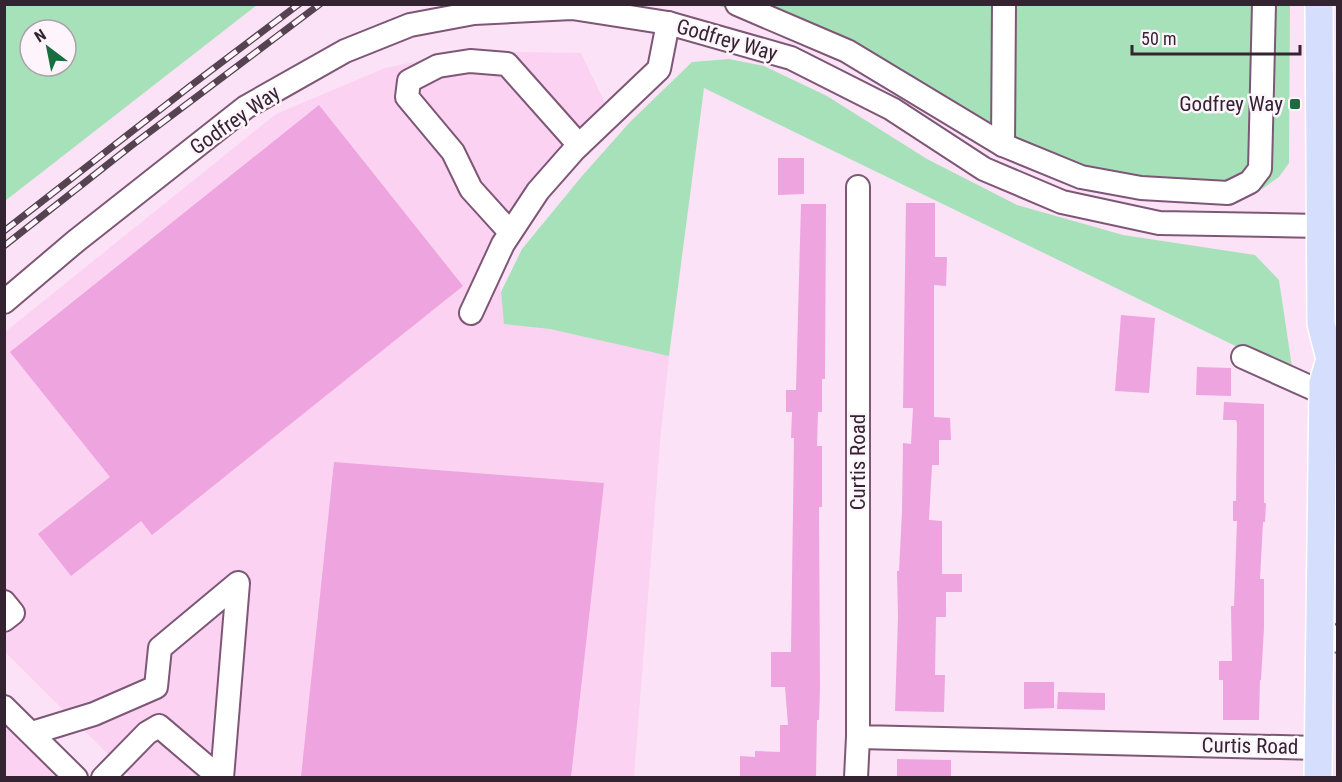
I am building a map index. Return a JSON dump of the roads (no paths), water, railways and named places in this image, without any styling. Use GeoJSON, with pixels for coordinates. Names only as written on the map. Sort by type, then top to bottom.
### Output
{"type":"FeatureCollection","features":[{"type":"Feature","properties":{"kind":"main road"},"geometry":{"type":"LineString","coordinates":[[1318,777],[1318,748],[1328,668],[1329,634],[1323,382],[1334,359],[1321,324],[1319,4]]}},
{"type":"Feature","properties":{"kind":"street"},"geometry":{"type":"LineString","coordinates":[[410,25],[425,4]]}},
{"type":"Feature","properties":{"kind":"street"},"geometry":{"type":"LineString","coordinates":[[737,4],[847,51],[1003,145],[1081,177],[1141,188],[1228,193],[1250,182],[1260,169],[1264,4]]}},
{"type":"Feature","properties":{"kind":"street"},"geometry":{"type":"LineString","coordinates":[[1003,145],[1004,4]]}},
{"type":"Feature","properties":{"kind":"street","name":"Godfrey Way"},"geometry":{"type":"LineString","coordinates":[[4,302],[76,241],[246,107],[345,51],[410,25],[474,12],[566,6],[669,23],[791,58],[892,109],[984,169],[1062,202],[1158,223],[1321,226]]}},
{"type":"Feature","properties":{"kind":"street"},"geometry":{"type":"LineString","coordinates":[[471,313],[510,232],[538,191],[579,145],[659,69],[669,23]]}},
{"type":"Feature","properties":{"kind":"street"},"geometry":{"type":"LineString","coordinates":[[510,232],[471,189],[453,152],[407,97],[409,81],[438,66],[470,61],[507,63],[579,145]]}},
{"type":"Feature","properties":{"kind":"street","name":"Curtis Road"},"geometry":{"type":"LineString","coordinates":[[856,777],[858,737],[858,187]]}},
{"type":"Feature","properties":{"kind":"street"},"geometry":{"type":"LineString","coordinates":[[1243,357],[1323,393]]}},
{"type":"Feature","properties":{"kind":"street"},"geometry":{"type":"LineString","coordinates":[[32,733],[94,714],[156,687],[160,648],[238,583],[221,777]]}},
{"type":"Feature","properties":{"kind":"street"},"geometry":{"type":"LineString","coordinates":[[4,602],[13,613],[4,620]]}},
{"type":"Feature","properties":{"kind":"street"},"geometry":{"type":"LineString","coordinates":[[4,707],[76,777]]}},
{"type":"Feature","properties":{"kind":"street"},"geometry":{"type":"LineString","coordinates":[[103,777],[147,733],[159,726],[221,777]]}},
{"type":"Feature","properties":{"kind":"street","name":"Curtis Road"},"geometry":{"type":"LineString","coordinates":[[858,737],[1318,748]]}},
{"type":"Feature","properties":{"kind":"railway"},"geometry":{"type":"LineString","coordinates":[[4,231],[299,4]]}},
{"type":"Feature","properties":{"kind":"railway"},"geometry":{"type":"LineString","coordinates":[[4,246],[131,146],[320,4]]}},
{"type":"Feature","properties":{"kind":"place","name":"Godfrey Way"},"geometry":{"type":"Point","coordinates":[1295,104]}}]}
